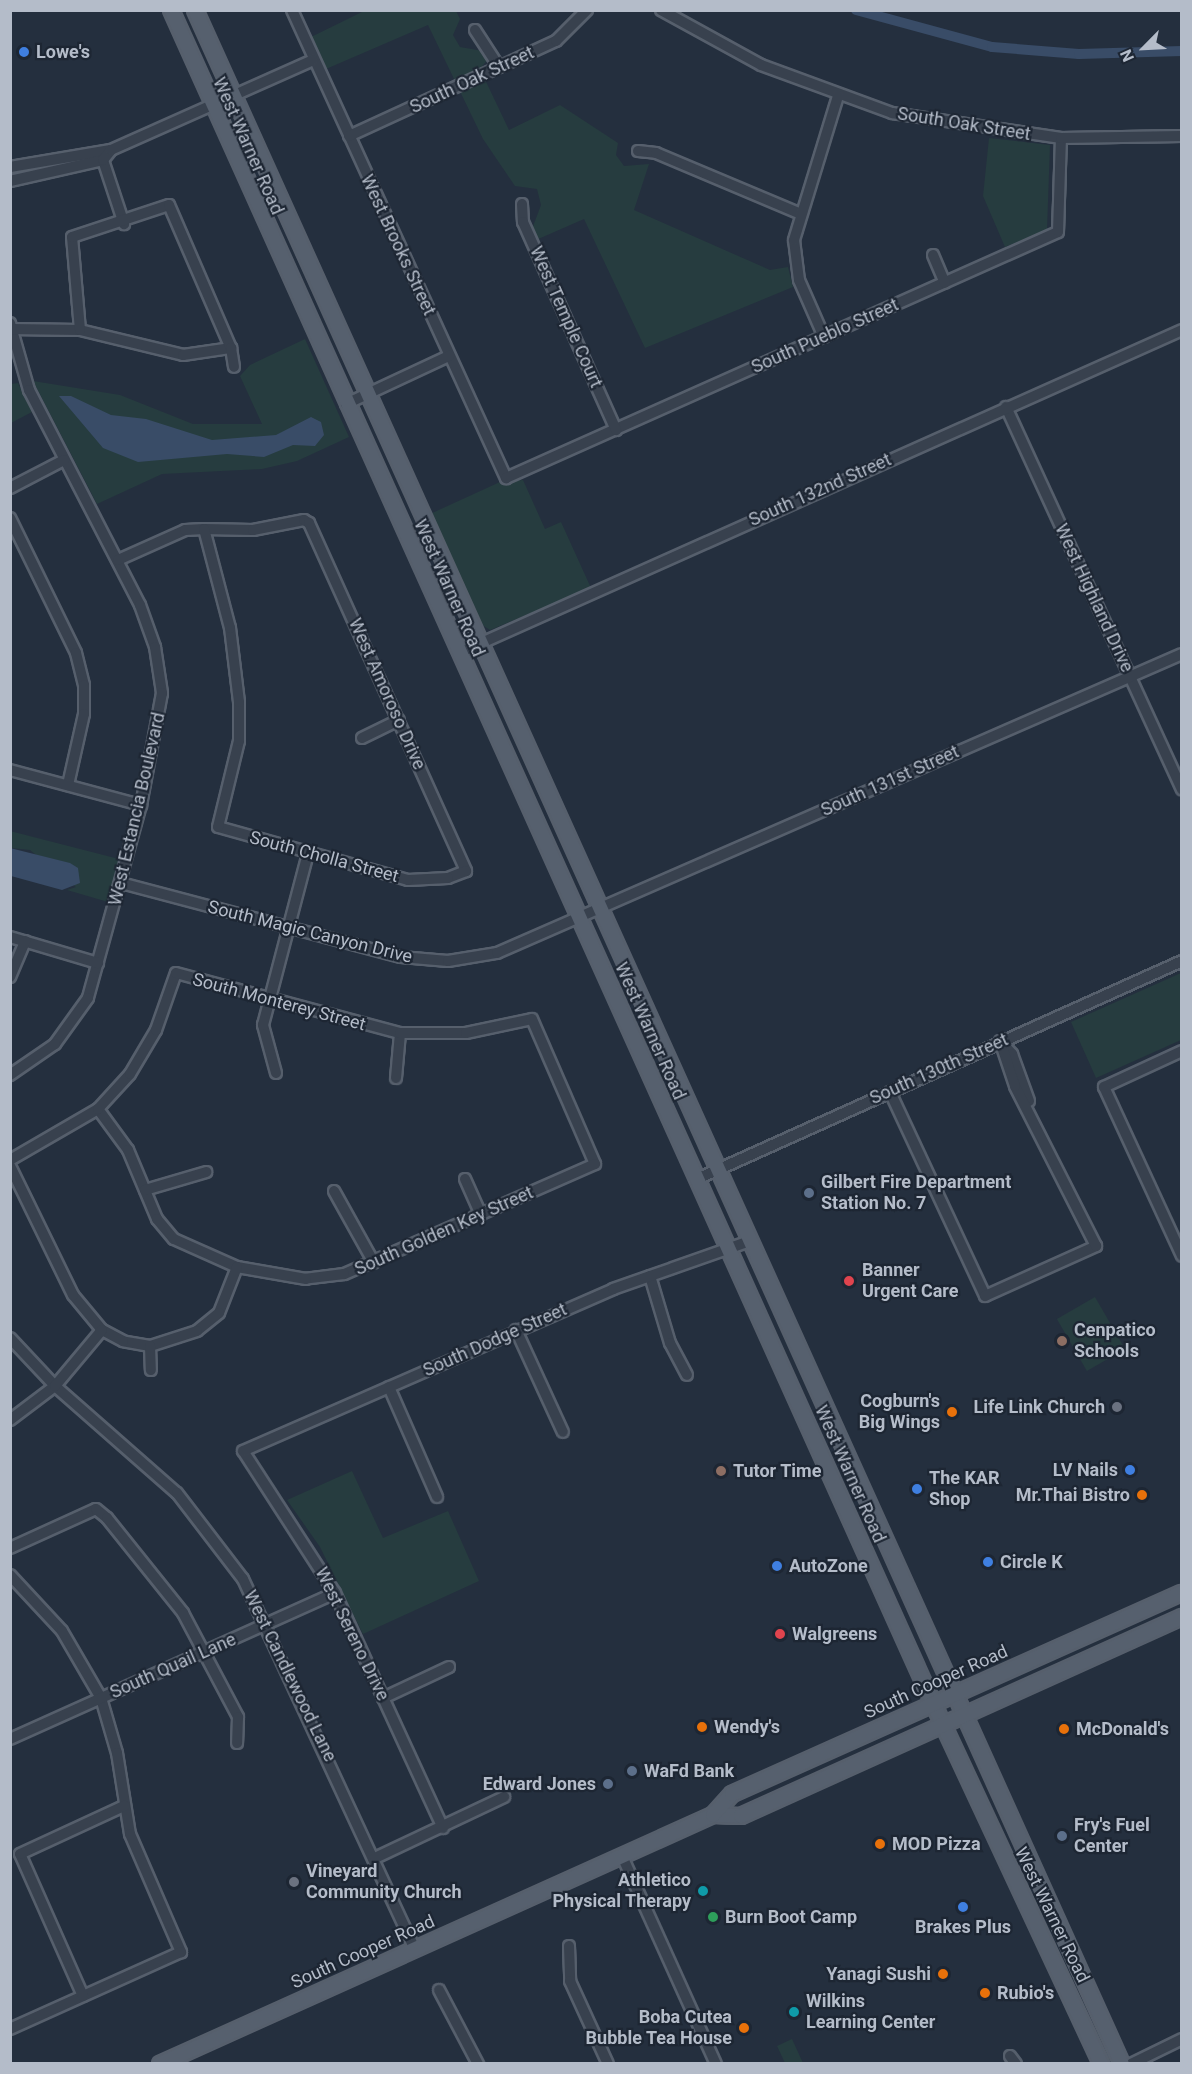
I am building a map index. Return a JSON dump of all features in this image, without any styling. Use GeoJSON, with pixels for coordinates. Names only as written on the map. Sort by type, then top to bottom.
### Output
{"type":"FeatureCollection","features":[{"type":"Feature","properties":{"kind":"main road","name":"West Warner Road"},"geometry":{"type":"LineString","coordinates":[[171,10],[210,106],[580,918],[933,1702],[1101,2064]]}},
{"type":"Feature","properties":{"kind":"main road","name":"West Warner Road"},"geometry":{"type":"LineString","coordinates":[[195,10],[231,97],[957,1692],[1122,2064]]}},
{"type":"Feature","properties":{"kind":"main road"},"geometry":{"type":"LineString","coordinates":[[805,1417],[824,1404]]}},
{"type":"Feature","properties":{"kind":"main road","name":"South Cooper Road"},"geometry":{"type":"LineString","coordinates":[[160,2064],[713,1815],[732,1794],[933,1702],[1182,1593]]}},
{"type":"Feature","properties":{"kind":"main road","name":"South Cooper Road"},"geometry":{"type":"LineString","coordinates":[[713,1815],[741,1816],[1182,1617]]}},
{"type":"Feature","properties":{"kind":"main road"},"geometry":{"type":"LineString","coordinates":[[1058,1970],[1076,1960]]}},
{"type":"Feature","properties":{"kind":"street","name":"West Brooks Street"},"geometry":{"type":"LineString","coordinates":[[292,10],[506,478]]}},
{"type":"Feature","properties":{"kind":"street","name":"South Oak Street"},"geometry":{"type":"LineString","coordinates":[[349,136],[556,42],[587,10]]}},
{"type":"Feature","properties":{"kind":"street","name":"South Oak Street"},"geometry":{"type":"LineString","coordinates":[[661,10],[738,55],[838,96],[938,123],[1061,138],[1182,136]]}},
{"type":"Feature","properties":{"kind":"street"},"geometry":{"type":"LineString","coordinates":[[475,30],[499,67]]}},
{"type":"Feature","properties":{"kind":"street"},"geometry":{"type":"LineString","coordinates":[[10,180],[103,160],[111,150],[314,60]]}},
{"type":"Feature","properties":{"kind":"street"},"geometry":{"type":"LineString","coordinates":[[824,337],[799,280],[794,253],[799,213],[838,96]]}},
{"type":"Feature","properties":{"kind":"street","name":"South Pueblo Street"},"geometry":{"type":"LineString","coordinates":[[506,478],[1058,232],[1061,138]]}},
{"type":"Feature","properties":{"kind":"street"},"geometry":{"type":"LineString","coordinates":[[10,167],[99,148],[111,150]]}},
{"type":"Feature","properties":{"kind":"street"},"geometry":{"type":"LineString","coordinates":[[99,148],[124,224]]}},
{"type":"Feature","properties":{"kind":"street"},"geometry":{"type":"LineString","coordinates":[[639,151],[656,153],[799,213]]}},
{"type":"Feature","properties":{"kind":"street","name":"West Temple Court"},"geometry":{"type":"LineString","coordinates":[[522,204],[527,232],[616,430]]}},
{"type":"Feature","properties":{"kind":"street"},"geometry":{"type":"LineString","coordinates":[[80,330],[72,237],[124,224],[169,205],[231,348],[234,367]]}},
{"type":"Feature","properties":{"kind":"street"},"geometry":{"type":"LineString","coordinates":[[933,255],[945,283]]}},
{"type":"Feature","properties":{"kind":"street","name":"West Estancia Boulevard"},"geometry":{"type":"LineString","coordinates":[[10,322],[29,390],[118,560],[148,625],[162,693],[141,805],[121,883],[98,963],[75,1023],[42,1056],[10,1075]]}},
{"type":"Feature","properties":{"kind":"street"},"geometry":{"type":"LineString","coordinates":[[11,329],[80,330],[183,355],[231,348]]}},
{"type":"Feature","properties":{"kind":"street","name":"South 132nd Street"},"geometry":{"type":"LineString","coordinates":[[459,653],[1182,330]]}},
{"type":"Feature","properties":{"kind":"street"},"geometry":{"type":"LineString","coordinates":[[346,404],[449,356]]}},
{"type":"Feature","properties":{"kind":"street","name":"West Highland Drive"},"geometry":{"type":"LineString","coordinates":[[1006,407],[1182,789]]}},
{"type":"Feature","properties":{"kind":"street"},"geometry":{"type":"LineString","coordinates":[[10,488],[64,460]]}},
{"type":"Feature","properties":{"kind":"street"},"geometry":{"type":"LineString","coordinates":[[10,518],[76,653],[84,685],[84,714],[68,785]]}},
{"type":"Feature","properties":{"kind":"street","name":"West Amoroso Drive"},"geometry":{"type":"LineString","coordinates":[[204,529],[253,530],[304,520],[399,720],[466,871]]}},
{"type":"Feature","properties":{"kind":"street"},"geometry":{"type":"LineString","coordinates":[[118,560],[167,534],[204,529]]}},
{"type":"Feature","properties":{"kind":"street","name":"South Cholla Street"},"geometry":{"type":"LineString","coordinates":[[204,529],[230,628],[239,702],[239,741],[218,827],[308,854],[408,880],[448,878],[466,871]]}},
{"type":"Feature","properties":{"kind":"street","name":"South 131st Street"},"geometry":{"type":"LineString","coordinates":[[600,909],[1129,675],[1182,654]]}},
{"type":"Feature","properties":{"kind":"street"},"geometry":{"type":"LineString","coordinates":[[362,738],[399,720]]}},
{"type":"Feature","properties":{"kind":"street"},"geometry":{"type":"LineString","coordinates":[[10,770],[141,805]]}},
{"type":"Feature","properties":{"kind":"street"},"geometry":{"type":"LineString","coordinates":[[276,1072],[263,1025],[267,1002],[308,854]]}},
{"type":"Feature","properties":{"kind":"street","name":"South Magic Canyon Drive"},"geometry":{"type":"LineString","coordinates":[[121,883],[401,957],[448,961],[497,953],[600,909]]}},
{"type":"Feature","properties":{"kind":"street"},"geometry":{"type":"LineString","coordinates":[[10,937],[98,963]]}},
{"type":"Feature","properties":{"kind":"street"},"geometry":{"type":"LineString","coordinates":[[10,977],[25,941]]}},
{"type":"Feature","properties":{"kind":"street","name":"South 130th Street"},"geometry":{"type":"LineString","coordinates":[[697,1179],[1182,961]]}},
{"type":"Feature","properties":{"kind":"street","name":"South Monterey Street"},"geometry":{"type":"LineString","coordinates":[[10,1160],[98,1109],[146,1051],[176,974],[267,1002],[400,1033],[466,1033],[532,1019],[595,1164]]}},
{"type":"Feature","properties":{"kind":"street"},"geometry":{"type":"LineString","coordinates":[[396,1078],[400,1033]]}},
{"type":"Feature","properties":{"kind":"street"},"geometry":{"type":"LineString","coordinates":[[890,1092],[986,1296],[1096,1246],[1029,1105],[1015,1086],[1000,1041]]}},
{"type":"Feature","properties":{"kind":"street"},"geometry":{"type":"LineString","coordinates":[[1182,1050],[1104,1087],[1182,1256]]}},
{"type":"Feature","properties":{"kind":"street","name":"South Golden Key Street"},"geometry":{"type":"LineString","coordinates":[[98,1109],[128,1150],[157,1219],[174,1239],[237,1267],[306,1279],[374,1263],[595,1164]]}},
{"type":"Feature","properties":{"kind":"street"},"geometry":{"type":"LineString","coordinates":[[10,1166],[54,1261],[102,1330],[123,1341],[150,1346],[197,1331],[219,1313],[237,1267]]}},
{"type":"Feature","properties":{"kind":"street"},"geometry":{"type":"LineString","coordinates":[[145,1190],[206,1172]]}},
{"type":"Feature","properties":{"kind":"street"},"geometry":{"type":"LineString","coordinates":[[465,1179],[481,1215]]}},
{"type":"Feature","properties":{"kind":"street"},"geometry":{"type":"LineString","coordinates":[[334,1191],[374,1263]]}},
{"type":"Feature","properties":{"kind":"street","name":"South Dodge Street"},"geometry":{"type":"LineString","coordinates":[[243,1451],[516,1330],[650,1276],[750,1241]]}},
{"type":"Feature","properties":{"kind":"street"},"geometry":{"type":"LineString","coordinates":[[650,1276],[670,1343],[687,1375]]}},
{"type":"Feature","properties":{"kind":"street"},"geometry":{"type":"LineString","coordinates":[[10,1420],[55,1386],[102,1330]]}},
{"type":"Feature","properties":{"kind":"street"},"geometry":{"type":"LineString","coordinates":[[516,1330],[563,1432]]}},
{"type":"Feature","properties":{"kind":"street","name":"West Candlewood Lane"},"geometry":{"type":"LineString","coordinates":[[10,1338],[55,1386],[177,1493],[228,1556],[268,1623],[415,1949]]}},
{"type":"Feature","properties":{"kind":"street"},"geometry":{"type":"LineString","coordinates":[[150,1346],[151,1370]]}},
{"type":"Feature","properties":{"kind":"street"},"geometry":{"type":"LineString","coordinates":[[389,1387],[437,1497]]}},
{"type":"Feature","properties":{"kind":"street","name":"West Sereno Drive"},"geometry":{"type":"LineString","coordinates":[[243,1451],[335,1593],[443,1828]]}},
{"type":"Feature","properties":{"kind":"street"},"geometry":{"type":"LineString","coordinates":[[10,1548],[96,1509],[183,1613],[238,1718],[237,1743]]}},
{"type":"Feature","properties":{"kind":"street"},"geometry":{"type":"LineString","coordinates":[[10,1575],[62,1631],[101,1698],[117,1753],[123,1806],[181,1952],[10,2028]]}},
{"type":"Feature","properties":{"kind":"street","name":"South Quail Lane"},"geometry":{"type":"LineString","coordinates":[[10,1739],[335,1593]]}},
{"type":"Feature","properties":{"kind":"street"},"geometry":{"type":"LineString","coordinates":[[383,1698],[449,1667]]}},
{"type":"Feature","properties":{"kind":"street"},"geometry":{"type":"LineString","coordinates":[[375,1858],[443,1828],[504,1797]]}},
{"type":"Feature","properties":{"kind":"street"},"geometry":{"type":"LineString","coordinates":[[83,1996],[20,1854],[123,1806]]}},
{"type":"Feature","properties":{"kind":"street"},"geometry":{"type":"LineString","coordinates":[[622,1856],[716,2064]]}},
{"type":"Feature","properties":{"kind":"street"},"geometry":{"type":"LineString","coordinates":[[569,1947],[570,1981],[608,2064]]}},
{"type":"Feature","properties":{"kind":"street"},"geometry":{"type":"LineString","coordinates":[[439,1990],[478,2064]]}},
{"type":"Feature","properties":{"kind":"street"},"geometry":{"type":"LineString","coordinates":[[1131,2064],[1182,2038]]}},
{"type":"Feature","properties":{"kind":"green space"},"geometry":{"type":"Polygon","coordinates":[[[364,11],[456,11],[460,19],[453,35],[460,47],[483,51],[488,59],[480,69],[509,130],[560,105],[618,143],[616,155],[624,166],[649,164],[634,210],[770,270],[788,267],[793,287],[645,348],[584,219],[536,240],[532,229],[541,205],[537,189],[515,186],[483,139],[428,25],[326,69],[311,37],[364,11]]]}},
{"type":"Feature","properties":{"kind":"green space"},"geometry":{"type":"Polygon","coordinates":[[[989,138],[1050,145],[1047,230],[1005,247],[983,196],[989,138]]]}},
{"type":"Feature","properties":{"kind":"green space"},"geometry":{"type":"Polygon","coordinates":[[[305,339],[349,437],[297,461],[262,469],[162,474],[97,504],[33,381],[120,395],[193,424],[262,424],[240,376],[250,365],[305,339]]]}},
{"type":"Feature","properties":{"kind":"green space"},"geometry":{"type":"Polygon","coordinates":[[[18,383],[32,412],[11,423],[11,384],[18,383]]]}},
{"type":"Feature","properties":{"kind":"green space"},"geometry":{"type":"Polygon","coordinates":[[[523,480],[545,529],[561,522],[591,588],[490,630],[479,623],[430,514],[500,482],[523,480]]]}},
{"type":"Feature","properties":{"kind":"green space"},"geometry":{"type":"Polygon","coordinates":[[[10,831],[119,859],[108,902],[67,890],[76,887],[30,850],[11,848],[10,831]]]}},
{"type":"Feature","properties":{"kind":"green space"},"geometry":{"type":"Polygon","coordinates":[[[1181,973],[1181,1040],[1096,1078],[1071,1022],[1181,973]]]}},
{"type":"Feature","properties":{"kind":"green space"},"geometry":{"type":"Polygon","coordinates":[[[1095,1297],[1125,1349],[1087,1371],[1057,1319],[1095,1297]]]}},
{"type":"Feature","properties":{"kind":"green space"},"geometry":{"type":"Polygon","coordinates":[[[352,1471],[383,1538],[448,1511],[479,1581],[363,1634],[320,1547],[287,1500],[352,1471]]]}},
{"type":"Feature","properties":{"kind":"green space"},"geometry":{"type":"Polygon","coordinates":[[[792,2039],[803,2063],[785,2063],[777,2046],[792,2039]]]}},
{"type":"Feature","properties":{"kind":"water"},"geometry":{"type":"Polygon","coordinates":[[[59,396],[71,396],[111,415],[146,419],[212,440],[276,435],[311,417],[321,422],[324,435],[315,446],[293,445],[264,457],[227,454],[138,462],[103,448],[59,396]]]}},
{"type":"Feature","properties":{"kind":"water"},"geometry":{"type":"Polygon","coordinates":[[[10,848],[70,863],[78,868],[80,883],[62,890],[11,876],[10,848]]]}},
{"type":"Feature","properties":{"kind":"waterway"},"geometry":{"type":"LineString","coordinates":[[856,10],[992,47],[1079,54],[1182,51]]}},
{"type":"Feature","properties":{"kind":"place","name":"Lowe's"},"geometry":{"type":"Point","coordinates":[24,52]}},
{"type":"Feature","properties":{"kind":"place","name":"Gilbert Fire Department Station No. 7"},"geometry":{"type":"Point","coordinates":[809,1193]}},
{"type":"Feature","properties":{"kind":"place","name":"Banner Urgent Care"},"geometry":{"type":"Point","coordinates":[849,1281]}},
{"type":"Feature","properties":{"kind":"place","name":"Cenpatico Schools"},"geometry":{"type":"Point","coordinates":[1062,1341]}},
{"type":"Feature","properties":{"kind":"place","name":"Life Link Church"},"geometry":{"type":"Point","coordinates":[1117,1407]}},
{"type":"Feature","properties":{"kind":"place","name":"Cogburn's Big Wings"},"geometry":{"type":"Point","coordinates":[952,1412]}},
{"type":"Feature","properties":{"kind":"place","name":"LV Nails"},"geometry":{"type":"Point","coordinates":[1130,1470]}},
{"type":"Feature","properties":{"kind":"place","name":"Tutor Time"},"geometry":{"type":"Point","coordinates":[721,1471]}},
{"type":"Feature","properties":{"kind":"place","name":"The KAR Shop"},"geometry":{"type":"Point","coordinates":[917,1489]}},
{"type":"Feature","properties":{"kind":"place","name":"Mr.Thai Bistro"},"geometry":{"type":"Point","coordinates":[1142,1495]}},
{"type":"Feature","properties":{"kind":"place","name":"Circle K"},"geometry":{"type":"Point","coordinates":[988,1562]}},
{"type":"Feature","properties":{"kind":"place","name":"AutoZone"},"geometry":{"type":"Point","coordinates":[777,1566]}},
{"type":"Feature","properties":{"kind":"place","name":"Walgreens"},"geometry":{"type":"Point","coordinates":[780,1634]}},
{"type":"Feature","properties":{"kind":"place","name":"Wendy's"},"geometry":{"type":"Point","coordinates":[702,1727]}},
{"type":"Feature","properties":{"kind":"place","name":"McDonald's"},"geometry":{"type":"Point","coordinates":[1064,1729]}},
{"type":"Feature","properties":{"kind":"place","name":"WaFd Bank"},"geometry":{"type":"Point","coordinates":[632,1771]}},
{"type":"Feature","properties":{"kind":"place","name":"Edward Jones"},"geometry":{"type":"Point","coordinates":[608,1784]}},
{"type":"Feature","properties":{"kind":"place","name":"Fry's Fuel Center"},"geometry":{"type":"Point","coordinates":[1062,1836]}},
{"type":"Feature","properties":{"kind":"place","name":"MOD Pizza"},"geometry":{"type":"Point","coordinates":[880,1844]}},
{"type":"Feature","properties":{"kind":"place","name":"Vineyard Community Church"},"geometry":{"type":"Point","coordinates":[294,1882]}},
{"type":"Feature","properties":{"kind":"place","name":"Athletico Physical Therapy"},"geometry":{"type":"Point","coordinates":[703,1891]}},
{"type":"Feature","properties":{"kind":"place","name":"Brakes Plus"},"geometry":{"type":"Point","coordinates":[963,1907]}},
{"type":"Feature","properties":{"kind":"place","name":"Burn Boot Camp"},"geometry":{"type":"Point","coordinates":[713,1917]}},
{"type":"Feature","properties":{"kind":"place","name":"Yanagi Sushi"},"geometry":{"type":"Point","coordinates":[943,1974]}},
{"type":"Feature","properties":{"kind":"place","name":"Rubio's"},"geometry":{"type":"Point","coordinates":[985,1993]}},
{"type":"Feature","properties":{"kind":"place","name":"Wilkins Learning Center"},"geometry":{"type":"Point","coordinates":[794,2012]}},
{"type":"Feature","properties":{"kind":"place","name":"Boba Cutea Bubble Tea House"},"geometry":{"type":"Point","coordinates":[744,2028]}}]}
